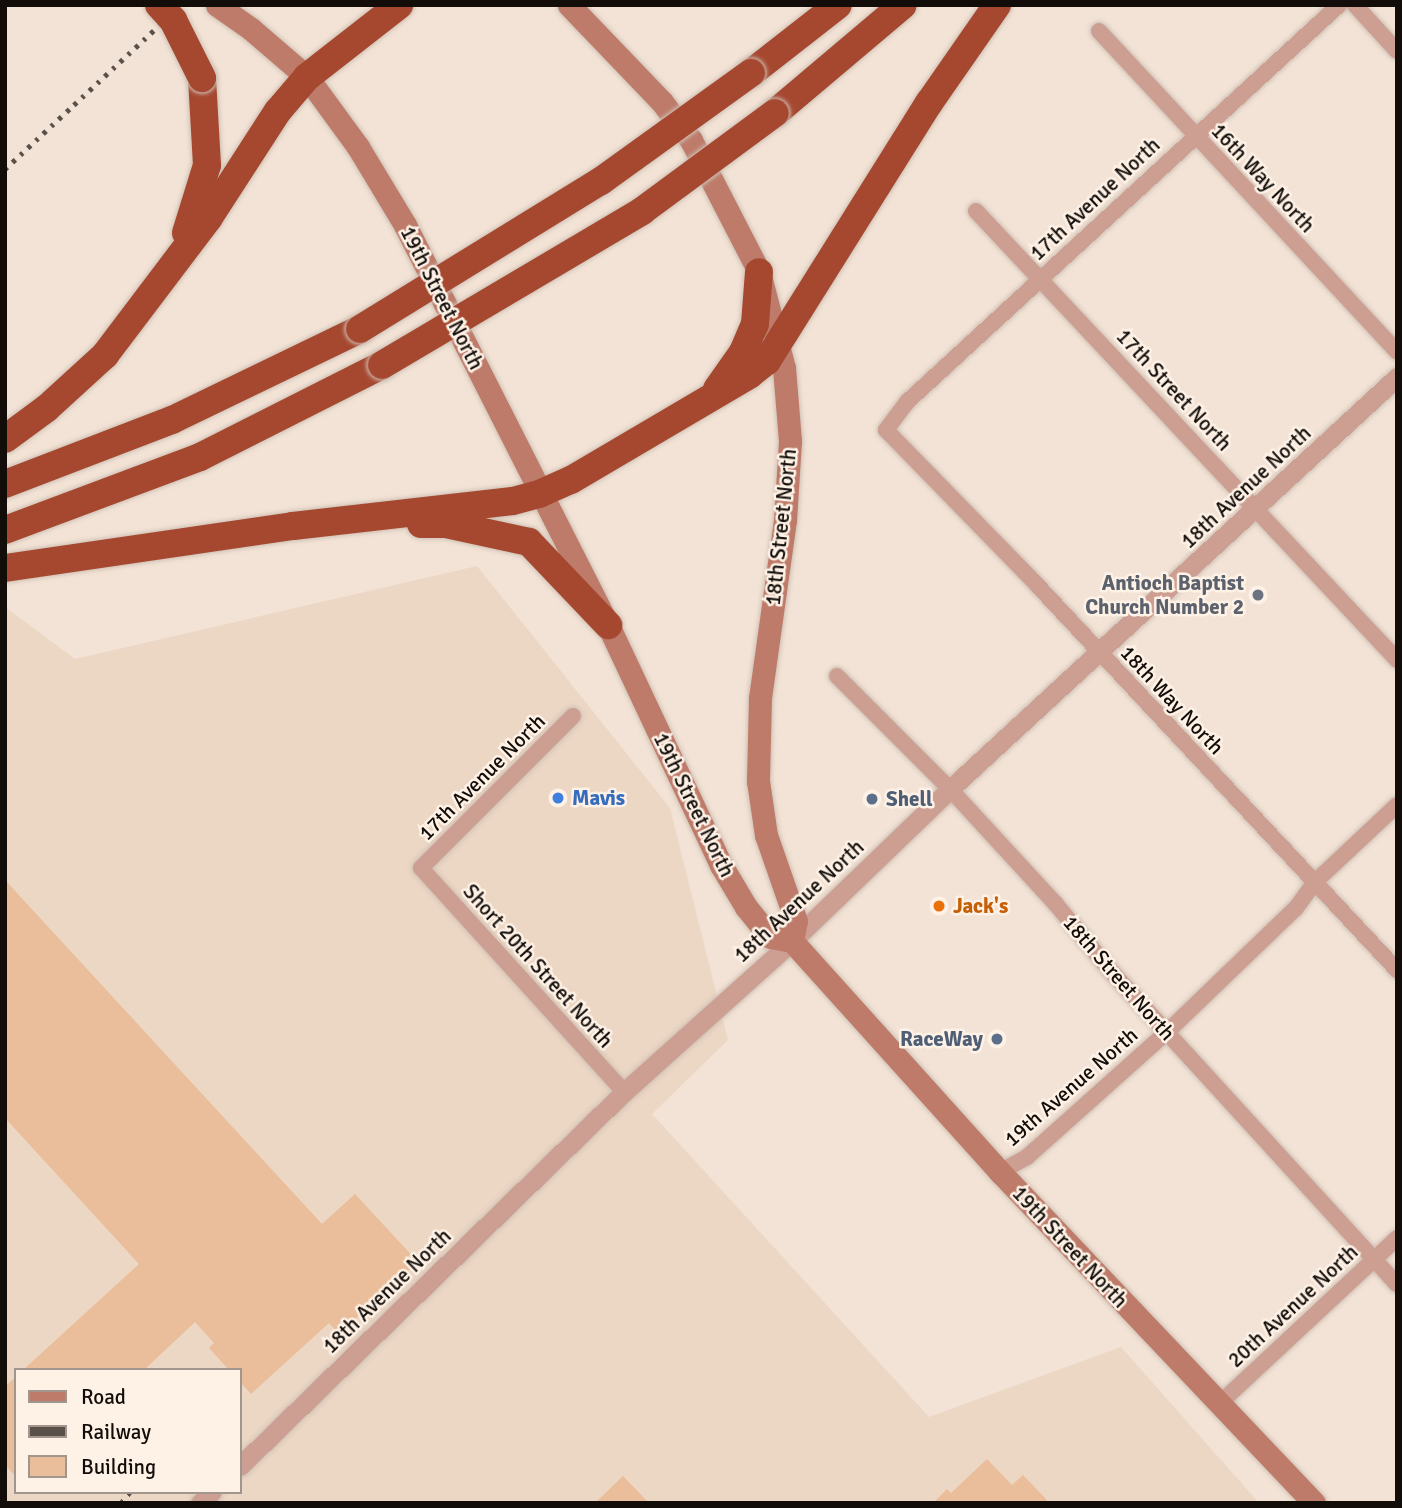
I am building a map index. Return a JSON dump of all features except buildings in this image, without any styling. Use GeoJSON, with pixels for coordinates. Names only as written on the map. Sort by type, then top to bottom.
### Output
{"type":"FeatureCollection","features":[{"type":"Feature","properties":{"kind":"highway"},"geometry":{"type":"LineString","coordinates":[[159,5],[173,20],[202,78],[207,165],[195,209],[174,262]]}},
{"type":"Feature","properties":{"kind":"highway"},"geometry":{"type":"LineString","coordinates":[[5,439],[47,408],[105,355],[208,219],[278,111],[307,77],[399,5]]}},
{"type":"Feature","properties":{"kind":"highway"},"geometry":{"type":"LineString","coordinates":[[8,484],[172,420],[360,329],[601,181],[751,73],[838,5]]}},
{"type":"Feature","properties":{"kind":"highway"},"geometry":{"type":"LineString","coordinates":[[5,530],[200,457],[382,365],[642,211],[775,113],[903,5]]}},
{"type":"Feature","properties":{"kind":"highway"},"geometry":{"type":"LineString","coordinates":[[5,568],[293,526],[513,501],[539,494],[570,480],[749,375],[767,361],[929,103],[997,5]]}},
{"type":"Feature","properties":{"kind":"highway"},"geometry":{"type":"LineString","coordinates":[[713,394],[744,352],[755,324],[759,272]]}},
{"type":"Feature","properties":{"kind":"highway"},"geometry":{"type":"LineString","coordinates":[[293,526],[446,524],[529,542],[608,625]]}},
{"type":"Feature","properties":{"kind":"main road","name":"19th Street North"},"geometry":{"type":"LineString","coordinates":[[217,5],[251,29],[307,77],[358,147],[405,225],[539,494],[608,625],[721,865],[746,907],[770,937],[792,941],[1000,1172],[1314,1503]]}},
{"type":"Feature","properties":{"kind":"main road","name":"18th Street North"},"geometry":{"type":"LineString","coordinates":[[569,5],[662,102],[691,140],[759,272],[784,368],[790,441],[785,520],[760,698],[758,781],[766,835],[796,921],[792,941]]}},
{"type":"Feature","properties":{"kind":"street","name":"17th Avenue North"},"geometry":{"type":"LineString","coordinates":[[886,430],[907,402],[1039,278],[1339,5]]}},
{"type":"Feature","properties":{"kind":"street"},"geometry":{"type":"LineString","coordinates":[[1355,5],[1397,51]]}},
{"type":"Feature","properties":{"kind":"street","name":"16th Way North"},"geometry":{"type":"LineString","coordinates":[[1099,31],[1397,352]]}},
{"type":"Feature","properties":{"kind":"street","name":"17th Street North"},"geometry":{"type":"LineString","coordinates":[[976,211],[1397,660]]}},
{"type":"Feature","properties":{"kind":"street","name":"18th Avenue North"},"geometry":{"type":"LineString","coordinates":[[242,1464],[624,1092],[792,941],[950,789],[1397,377]]}},
{"type":"Feature","properties":{"kind":"street","name":"18th Way North"},"geometry":{"type":"LineString","coordinates":[[886,430],[1397,970]]}},
{"type":"Feature","properties":{"kind":"street","name":"18th Street North"},"geometry":{"type":"LineString","coordinates":[[837,676],[950,789],[1055,903],[1079,935],[1397,1284]]}},
{"type":"Feature","properties":{"kind":"street","name":"17th Avenue North"},"geometry":{"type":"LineString","coordinates":[[421,868],[573,716]]}},
{"type":"Feature","properties":{"kind":"street","name":"19th Avenue North"},"geometry":{"type":"LineString","coordinates":[[1000,1172],[1027,1157],[1167,1031],[1296,908],[1315,882],[1397,805]]}},
{"type":"Feature","properties":{"kind":"street","name":"Short 20th Street North"},"geometry":{"type":"LineString","coordinates":[[421,868],[624,1092]]}},
{"type":"Feature","properties":{"kind":"street","name":"20th Avenue North"},"geometry":{"type":"LineString","coordinates":[[1219,1405],[1397,1238]]}},
{"type":"Feature","properties":{"kind":"shaded area"},"geometry":{"type":"Polygon","coordinates":[[[477,566],[670,808],[728,1040],[652,1114],[929,1417],[1121,1347],[1259,1503],[5,1503],[5,607],[75,659],[477,566]]]}},
{"type":"Feature","properties":{"kind":"railway"},"geometry":{"type":"LineString","coordinates":[[5,169],[181,5]]}},
{"type":"Feature","properties":{"kind":"railway"},"geometry":{"type":"LineString","coordinates":[[121,1503],[128,1494]]}},
{"type":"Feature","properties":{"kind":"place","name":"Antioch Baptist Church Number 2"},"geometry":{"type":"Point","coordinates":[1258,595]}},
{"type":"Feature","properties":{"kind":"place","name":"Mavis"},"geometry":{"type":"Point","coordinates":[558,798]}},
{"type":"Feature","properties":{"kind":"place","name":"Shell"},"geometry":{"type":"Point","coordinates":[872,799]}},
{"type":"Feature","properties":{"kind":"place","name":"Jack's"},"geometry":{"type":"Point","coordinates":[939,906]}},
{"type":"Feature","properties":{"kind":"place","name":"RaceWay"},"geometry":{"type":"Point","coordinates":[997,1039]}}]}
